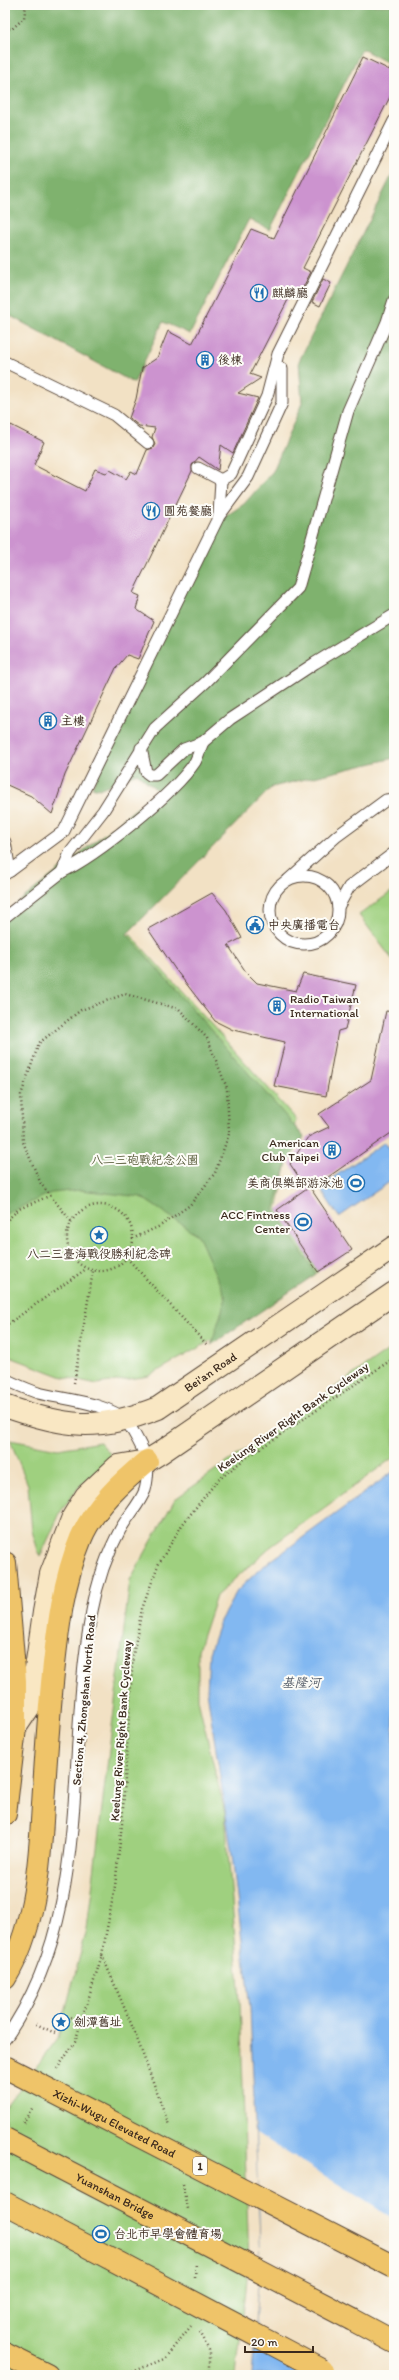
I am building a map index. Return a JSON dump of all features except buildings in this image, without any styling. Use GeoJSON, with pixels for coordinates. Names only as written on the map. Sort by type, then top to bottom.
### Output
{"type":"FeatureCollection","features":[{"type":"Feature","properties":{"kind":"main road","name":"Bei'an Road"},"geometry":{"type":"LineString","coordinates":[[5,1406],[43,1419],[61,1423],[91,1425],[125,1420],[158,1408],[394,1247]]}},
{"type":"Feature","properties":{"kind":"main road"},"geometry":{"type":"LineString","coordinates":[[5,1978],[12,1967],[31,1913],[40,1856],[58,1623],[66,1582],[81,1537],[99,1509],[126,1478],[147,1461],[394,1293]]}},
{"type":"Feature","properties":{"kind":"main road"},"geometry":{"type":"LineString","coordinates":[[15,1728],[31,1704],[51,1574],[73,1517],[86,1496],[118,1466],[147,1461]]}},
{"type":"Feature","properties":{"kind":"main road"},"geometry":{"type":"LineString","coordinates":[[5,1563],[16,1682],[15,1728],[5,1814]]}},
{"type":"Feature","properties":{"kind":"main road","name":"Xizhi-Wugu Elevated Road"},"geometry":{"type":"LineString","coordinates":[[5,2067],[394,2267]]}},
{"type":"Feature","properties":{"kind":"main road","name":"Yuanshan Bridge"},"geometry":{"type":"LineString","coordinates":[[13,2132],[394,2342]]}},
{"type":"Feature","properties":{"kind":"main road"},"geometry":{"type":"LineString","coordinates":[[5,2202],[326,2372]]}},
{"type":"Feature","properties":{"kind":"main road"},"geometry":{"type":"LineString","coordinates":[[5,2354],[47,2375]]}},
{"type":"Feature","properties":{"kind":"lane"},"geometry":{"type":"LineString","coordinates":[[221,480],[231,474],[238,460],[267,396],[278,354],[394,121]]}},
{"type":"Feature","properties":{"kind":"lane"},"geometry":{"type":"LineString","coordinates":[[62,872],[70,853],[103,811],[141,748],[155,728],[206,682],[298,588],[348,411],[391,319],[394,300]]}},
{"type":"Feature","properties":{"kind":"lane"},"geometry":{"type":"LineString","coordinates":[[5,362],[114,415],[148,443]]}},
{"type":"Feature","properties":{"kind":"lane"},"geometry":{"type":"LineString","coordinates":[[7,873],[64,831],[219,516],[248,477],[282,403],[282,369],[279,367],[274,369]]}},
{"type":"Feature","properties":{"kind":"lane"},"geometry":{"type":"LineString","coordinates":[[198,468],[221,480]]}},
{"type":"Feature","properties":{"kind":"lane"},"geometry":{"type":"LineString","coordinates":[[219,516],[221,480]]}},
{"type":"Feature","properties":{"kind":"lane"},"geometry":{"type":"LineString","coordinates":[[141,748],[142,763],[146,772],[150,775],[156,775],[184,749],[203,742],[230,719],[302,671],[394,615]]}},
{"type":"Feature","properties":{"kind":"lane"},"geometry":{"type":"LineString","coordinates":[[5,917],[62,872],[83,862],[165,795],[195,762],[203,742]]}},
{"type":"Feature","properties":{"kind":"lane"},"geometry":{"type":"LineString","coordinates":[[286,881],[297,877],[309,877],[320,880],[329,887],[335,896],[338,907],[337,919],[333,929],[325,937],[304,944],[293,942],[280,933],[271,919],[270,908],[278,888],[337,836],[386,800],[394,799]]}},
{"type":"Feature","properties":{"kind":"lane"},"geometry":{"type":"LineString","coordinates":[[5,842],[7,873]]}},
{"type":"Feature","properties":{"kind":"lane"},"geometry":{"type":"LineString","coordinates":[[338,907],[349,888],[394,853]]}},
{"type":"Feature","properties":{"kind":"lane"},"geometry":{"type":"LineString","coordinates":[[5,1379],[35,1392],[100,1406],[125,1420],[147,1461]]}},
{"type":"Feature","properties":{"kind":"lane","name":"Section 4, Zhongshan North Road"},"geometry":{"type":"LineString","coordinates":[[5,2039],[27,2005],[53,1943],[68,1873],[84,1673],[92,1610],[110,1551],[120,1530],[145,1490],[147,1461]]}},
{"type":"Feature","properties":{"kind":"path"},"geometry":{"type":"LineString","coordinates":[[5,28],[12,29],[24,18],[26,5]]}},
{"type":"Feature","properties":{"kind":"path"},"geometry":{"type":"LineString","coordinates":[[71,1221],[41,1184],[23,1142],[21,1095],[39,1043],[81,1010],[125,994],[179,1009],[207,1038],[227,1088],[229,1134],[215,1173],[190,1205],[160,1226],[134,1238]]}},
{"type":"Feature","properties":{"kind":"path"},"geometry":{"type":"LineString","coordinates":[[5,1222],[20,1209],[49,1196]]}},
{"type":"Feature","properties":{"kind":"path"},"geometry":{"type":"LineString","coordinates":[[97,1204],[108,1205],[126,1217],[132,1227],[134,1238],[132,1248],[127,1258],[112,1269],[93,1271],[79,1265],[70,1253],[66,1237],[71,1221],[78,1213],[87,1207],[97,1204]]}},
{"type":"Feature","properties":{"kind":"path"},"geometry":{"type":"LineString","coordinates":[[127,1258],[209,1346]]}},
{"type":"Feature","properties":{"kind":"path"},"geometry":{"type":"LineString","coordinates":[[5,1326],[86,1269]]}},
{"type":"Feature","properties":{"kind":"path"},"geometry":{"type":"LineString","coordinates":[[73,1391],[93,1271]]}},
{"type":"Feature","properties":{"kind":"path","name":"Keelung River Right Bank Cycleway"},"geometry":{"type":"LineString","coordinates":[[54,2074],[75,2042],[102,1954],[115,1886],[122,1824],[134,1655],[142,1609],[158,1565],[182,1525],[217,1481],[243,1460],[394,1358]]}},
{"type":"Feature","properties":{"kind":"path"},"geometry":{"type":"LineString","coordinates":[[36,2024],[55,2033],[63,2015],[82,2021]]}},
{"type":"Feature","properties":{"kind":"path"},"geometry":{"type":"LineString","coordinates":[[13,2132],[38,2100]]}},
{"type":"Feature","properties":{"kind":"path"},"geometry":{"type":"LineString","coordinates":[[125,2375],[164,2359],[194,2322]]}},
{"type":"Feature","properties":{"kind":"path"},"geometry":{"type":"LineString","coordinates":[[198,2329],[209,2350],[208,2375]]}},
{"type":"Feature","properties":{"kind":"green space"},"geometry":{"type":"Polygon","coordinates":[[[5,5],[394,5],[394,66],[362,49],[270,230],[249,219],[190,334],[163,322],[134,383],[5,313],[5,5]]]}},
{"type":"Feature","properties":{"kind":"green space"},"geometry":{"type":"Polygon","coordinates":[[[394,171],[394,758],[272,787],[127,934],[304,1137],[287,1163],[274,1210],[316,1274],[211,1345],[226,1298],[198,1235],[141,1197],[80,1190],[51,1193],[5,1214],[5,913],[158,791],[137,773],[99,789],[92,787],[217,522],[244,504],[273,471],[302,403],[299,361],[394,171]]]}},
{"type":"Feature","properties":{"kind":"green space"},"geometry":{"type":"Polygon","coordinates":[[[394,890],[394,962],[359,915],[394,890]]]}},
{"type":"Feature","properties":{"kind":"green space","name":"八二三砲戰紀念公園"},"geometry":{"type":"Polygon","coordinates":[[[130,934],[296,1119],[277,1210],[318,1272],[205,1344],[149,1376],[97,1384],[60,1376],[5,1355],[5,1020],[130,934]]]}},
{"type":"Feature","properties":{"kind":"green space"},"geometry":{"type":"Polygon","coordinates":[[[394,1346],[394,1457],[269,1548],[216,1596],[198,1650],[198,1699],[225,1813],[240,2001],[249,2263],[236,2375],[5,2375],[5,2108],[58,2038],[87,1929],[130,1580],[175,1499],[394,1346]]]}},
{"type":"Feature","properties":{"kind":"green space"},"geometry":{"type":"Polygon","coordinates":[[[10,1440],[58,1449],[100,1442],[113,1457],[79,1487],[61,1511],[40,1557],[32,1531],[28,1485],[10,1440]]]}},
{"type":"Feature","properties":{"kind":"water","name":"美商俱樂部游泳池"},"geometry":{"type":"Polygon","coordinates":[[[385,1142],[394,1155],[394,1179],[339,1217],[319,1187],[385,1142]]]}},
{"type":"Feature","properties":{"kind":"water","name":"基隆河"},"geometry":{"type":"Polygon","coordinates":[[[394,1471],[394,2375],[252,2375],[261,2260],[250,2008],[232,1855],[207,1691],[209,1653],[220,1621],[237,1591],[261,1568],[394,1471]]]}},
{"type":"Feature","properties":{"kind":"pier"},"geometry":{"type":"Polygon","coordinates":[[[256,2133],[394,2219],[394,2259],[258,2192],[256,2133]]]}},
{"type":"Feature","properties":{"kind":"pier"},"geometry":{"type":"Polygon","coordinates":[[[259,2201],[394,2269],[394,2375],[313,2375],[255,2344],[261,2260],[259,2201]]]}},
{"type":"Feature","properties":{"kind":"place","name":"麒麟廳"},"geometry":{"type":"Point","coordinates":[259,293]}},
{"type":"Feature","properties":{"kind":"place","name":"後棟"},"geometry":{"type":"Point","coordinates":[205,360]}},
{"type":"Feature","properties":{"kind":"place","name":"圓苑餐廳"},"geometry":{"type":"Point","coordinates":[151,511]}},
{"type":"Feature","properties":{"kind":"place","name":"主樓"},"geometry":{"type":"Point","coordinates":[48,721]}},
{"type":"Feature","properties":{"kind":"place","name":"中央廣播電台"},"geometry":{"type":"Point","coordinates":[255,925]}},
{"type":"Feature","properties":{"kind":"place","name":"Radio Taiwan International"},"geometry":{"type":"Point","coordinates":[277,1006]}},
{"type":"Feature","properties":{"kind":"place","name":"American Club Taipei"},"geometry":{"type":"Point","coordinates":[332,1150]}},
{"type":"Feature","properties":{"kind":"place","name":"美商俱樂部游泳池"},"geometry":{"type":"Point","coordinates":[356,1183]}},
{"type":"Feature","properties":{"kind":"place","name":"ACC Fintness Center"},"geometry":{"type":"Point","coordinates":[303,1222]}},
{"type":"Feature","properties":{"kind":"place","name":"八二三臺海戰役勝利紀念碑"},"geometry":{"type":"Point","coordinates":[99,1235]}},
{"type":"Feature","properties":{"kind":"place","name":"劍潭舊址"},"geometry":{"type":"Point","coordinates":[61,2022]}},
{"type":"Feature","properties":{"kind":"place","name":"台北市早學會體育場"},"geometry":{"type":"Point","coordinates":[101,2234]}}]}
